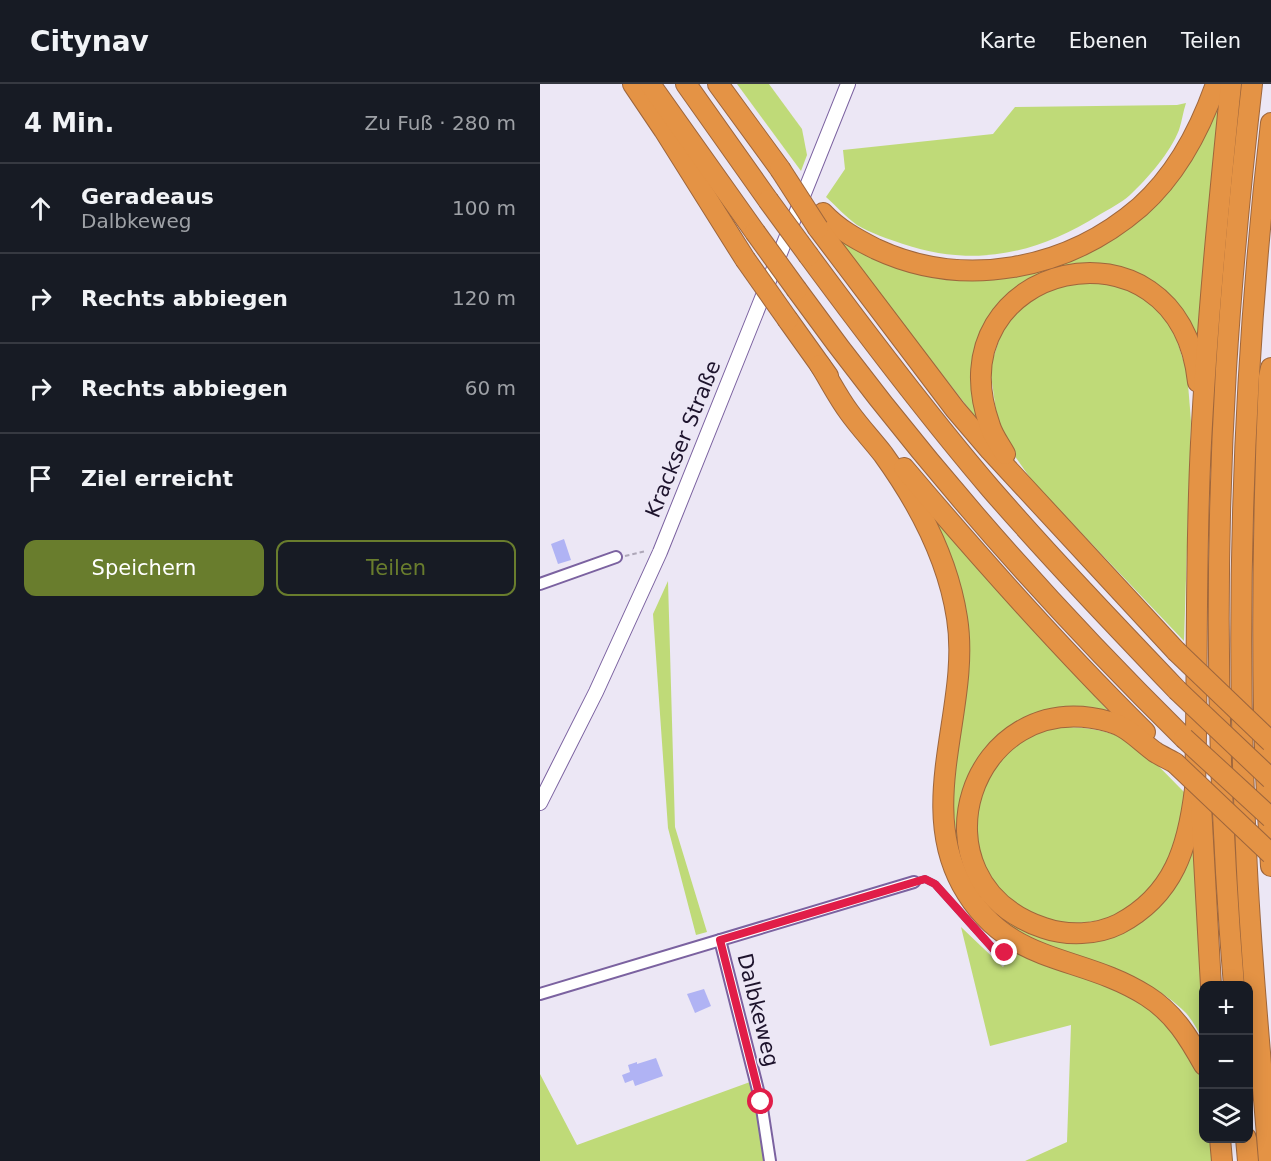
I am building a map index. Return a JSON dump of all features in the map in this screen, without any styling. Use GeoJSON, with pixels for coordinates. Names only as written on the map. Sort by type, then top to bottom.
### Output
{"type":"FeatureCollection","features":[{"type":"Feature","properties":{"kind":"highway"},"geometry":{"type":"LineString","coordinates":[[633,84],[745,260],[820,365],[849,411],[902,483],[926,526],[945,571],[952,593],[960,644],[957,701],[942,794],[950,855],[962,884],[979,910],[998,930],[1018,943],[1043,955],[1119,981],[1148,997],[1173,1017],[1191,1041],[1199,1057]]}},
{"type":"Feature","properties":{"kind":"highway"},"geometry":{"type":"LineString","coordinates":[[650,84],[797,291],[876,396],[981,523],[1058,608],[1190,731],[1271,818]]}},
{"type":"Feature","properties":{"kind":"highway"},"geometry":{"type":"LineString","coordinates":[[686,84],[874,344],[990,488],[1051,557],[1269,783]]}},
{"type":"Feature","properties":{"kind":"highway"},"geometry":{"type":"LineString","coordinates":[[718,84],[821,221],[956,410],[1176,651],[1271,742]]}},
{"type":"Feature","properties":{"kind":"highway"},"geometry":{"type":"LineString","coordinates":[[821,221],[836,226],[893,257],[935,268],[959,271],[1005,269],[1042,261],[1100,236],[1140,206],[1164,182],[1186,151],[1206,113],[1216,84]]}},
{"type":"Feature","properties":{"kind":"highway"},"geometry":{"type":"LineString","coordinates":[[1211,981],[1190,731],[1201,441],[1218,215],[1231,84]]}},
{"type":"Feature","properties":{"kind":"highway"},"geometry":{"type":"LineString","coordinates":[[1234,981],[1223,829],[1220,668],[1221,520],[1227,358],[1238,212],[1252,84]]}},
{"type":"Feature","properties":{"kind":"highway"},"geometry":{"type":"LineString","coordinates":[[1269,1161],[1246,849],[1241,698],[1241,573],[1249,376],[1260,215],[1271,123]]}},
{"type":"Feature","properties":{"kind":"highway"},"geometry":{"type":"LineString","coordinates":[[1023,485],[990,428],[983,404],[982,363],[986,344],[993,328],[1020,295],[1050,279],[1067,274],[1101,273],[1121,277],[1138,284],[1168,307],[1180,323],[1196,367],[1201,441]]}},
{"type":"Feature","properties":{"kind":"highway"},"geometry":{"type":"LineString","coordinates":[[820,365],[953,527],[1078,665],[1175,763],[1271,854]]}},
{"type":"Feature","properties":{"kind":"highway"},"geometry":{"type":"LineString","coordinates":[[1271,368],[1265,462],[1263,631],[1271,866]]}},
{"type":"Feature","properties":{"kind":"highway"},"geometry":{"type":"LineString","coordinates":[[1175,763],[1155,752],[1140,739],[1113,722],[1092,718],[1052,719],[1031,726],[1005,741],[988,759],[978,777],[966,816],[967,840],[983,883],[998,902],[1015,916],[1050,930],[1071,933],[1095,931],[1114,926],[1149,904],[1164,888],[1184,846],[1191,820],[1195,789],[1190,731]]}},
{"type":"Feature","properties":{"kind":"highway"},"geometry":{"type":"LineString","coordinates":[[1269,783],[1271,722]]}},
{"type":"Feature","properties":{"kind":"highway"},"geometry":{"type":"LineString","coordinates":[[1220,1143],[1222,1161]]}},
{"type":"Feature","properties":{"kind":"highway"},"geometry":{"type":"LineString","coordinates":[[1246,1143],[1248,1161]]}},
{"type":"Feature","properties":{"kind":"street","name":"Krackser Straße"},"geometry":{"type":"LineString","coordinates":[[540,802],[596,692],[660,552],[848,84]]}},
{"type":"Feature","properties":{"kind":"street"},"geometry":{"type":"LineString","coordinates":[[540,584],[616,557]]}},
{"type":"Feature","properties":{"kind":"street"},"geometry":{"type":"LineString","coordinates":[[540,994],[914,882]]}},
{"type":"Feature","properties":{"kind":"street","name":"Dalbkeweg"},"geometry":{"type":"LineString","coordinates":[[720,940],[761,1102],[770,1161]]}},
{"type":"Feature","properties":{"kind":"lane"},"geometry":{"type":"LineString","coordinates":[[914,882],[925,879],[935,884],[997,953],[1005,953],[1018,943]]}},
{"type":"Feature","properties":{"kind":"path"},"geometry":{"type":"LineString","coordinates":[[616,557],[651,550]]}},
{"type":"Feature","properties":{"kind":"green space"},"geometry":{"type":"Polygon","coordinates":[[[737,84],[769,84],[802,129],[807,155],[801,171],[737,84]]]}},
{"type":"Feature","properties":{"kind":"green space"},"geometry":{"type":"Polygon","coordinates":[[[1186,103],[1179,130],[1170,147],[1151,173],[1130,195],[1075,228],[1028,248],[980,256],[930,251],[891,240],[862,228],[826,197],[845,169],[843,150],[993,134],[1015,107],[1186,103]]]}},
{"type":"Feature","properties":{"kind":"green space"},"geometry":{"type":"Polygon","coordinates":[[[1218,109],[1200,348],[1180,308],[1170,297],[1145,278],[1116,267],[1086,265],[1056,270],[1027,282],[1003,300],[985,325],[973,364],[974,389],[980,423],[832,233],[852,247],[913,272],[1068,260],[1203,138],[1218,109]]]}},
{"type":"Feature","properties":{"kind":"green space"},"geometry":{"type":"Polygon","coordinates":[[[1085,279],[1117,285],[1147,299],[1172,325],[1187,372],[1191,421],[1184,641],[1033,482],[1014,455],[998,425],[990,368],[1005,322],[1024,299],[1085,279]]]}},
{"type":"Feature","properties":{"kind":"green space"},"geometry":{"type":"Polygon","coordinates":[[[935,520],[1111,714],[1076,709],[1049,711],[1019,723],[1006,733],[984,757],[968,785],[962,806],[957,844],[953,805],[956,752],[966,696],[967,647],[957,576],[935,520]]]}},
{"type":"Feature","properties":{"kind":"green space"},"geometry":{"type":"Polygon","coordinates":[[[668,581],[675,827],[707,932],[696,935],[668,828],[653,614],[668,581]]]}},
{"type":"Feature","properties":{"kind":"green space"},"geometry":{"type":"Polygon","coordinates":[[[1068,727],[1091,729],[1120,737],[1135,746],[1186,794],[1185,809],[1176,843],[1161,876],[1150,890],[1125,911],[1100,920],[1075,923],[1051,920],[1028,912],[1008,900],[992,882],[981,859],[975,825],[981,790],[1004,749],[1018,740],[1046,729],[1068,727]]]}},
{"type":"Feature","properties":{"kind":"green space"},"geometry":{"type":"Polygon","coordinates":[[[1194,838],[1202,981],[1199,981],[1199,1033],[1186,1013],[1166,996],[1145,984],[1052,951],[1003,926],[975,891],[980,890],[1031,932],[1127,928],[1194,838]]]}},
{"type":"Feature","properties":{"kind":"green space"},"geometry":{"type":"Polygon","coordinates":[[[961,927],[1003,967],[1016,950],[1064,972],[1126,991],[1158,1013],[1193,1057],[1199,1072],[1199,1143],[1211,1143],[1213,1161],[1025,1161],[1067,1142],[1071,1025],[990,1046],[961,927]]]}},
{"type":"Feature","properties":{"kind":"green space"},"geometry":{"type":"Polygon","coordinates":[[[540,1074],[577,1145],[750,1082],[758,1110],[767,1161],[540,1161],[540,1074]]]}},
{"type":"Feature","properties":{"kind":"building"},"geometry":{"type":"Polygon","coordinates":[[[564,539],[571,560],[558,564],[551,544],[564,539]]]}},
{"type":"Feature","properties":{"kind":"building"},"geometry":{"type":"Polygon","coordinates":[[[704,989],[711,1006],[695,1013],[687,994],[704,989]]]}},
{"type":"Feature","properties":{"kind":"building"},"geometry":{"type":"Polygon","coordinates":[[[656,1058],[663,1076],[635,1086],[633,1080],[625,1083],[622,1075],[630,1072],[628,1065],[656,1058]]]}},
{"type":"Feature","properties":{"kind":"route"},"geometry":{"type":"LineString","coordinates":[[761,1102],[720,940],[925,879],[935,884],[997,953],[1005,953]]}}]}
